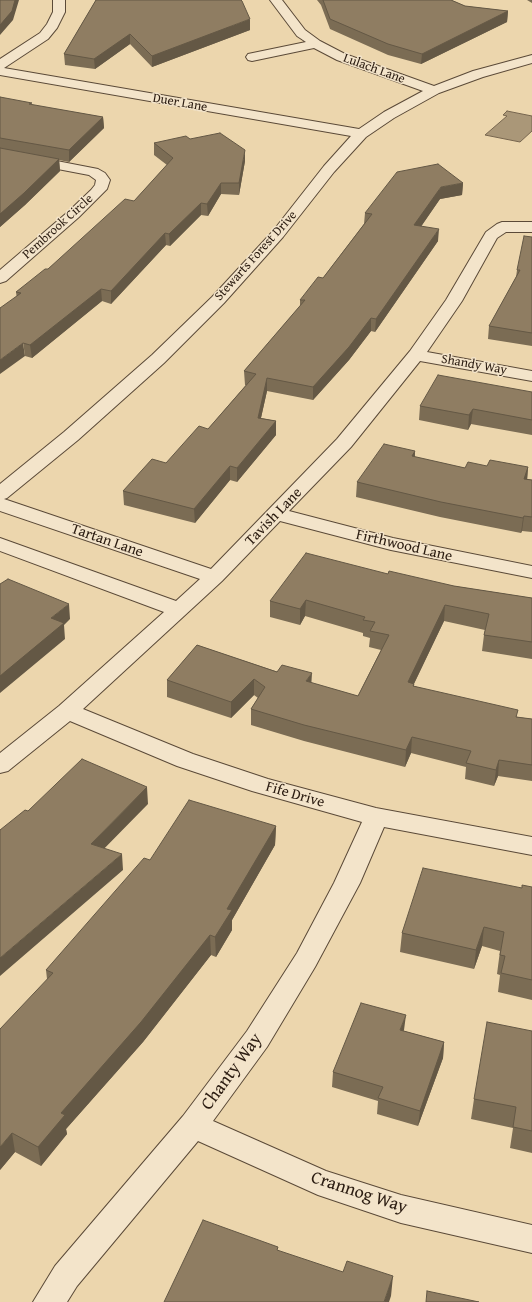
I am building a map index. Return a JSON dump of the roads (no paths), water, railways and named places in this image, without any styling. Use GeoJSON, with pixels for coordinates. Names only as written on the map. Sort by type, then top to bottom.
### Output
{"type":"FeatureCollection","features":[{"type":"Feature","properties":{"kind":"street"},"geometry":{"type":"LineString","coordinates":[[0,65],[44,36],[53,25],[59,12],[59,0]]}},
{"type":"Feature","properties":{"kind":"street","name":"Lulach Lane"},"geometry":{"type":"LineString","coordinates":[[276,0],[301,33],[316,44],[341,58],[434,90]]}},
{"type":"Feature","properties":{"kind":"street"},"geometry":{"type":"LineString","coordinates":[[252,57],[316,44]]}},
{"type":"Feature","properties":{"kind":"street","name":"Stewarts Forest Drive"},"geometry":{"type":"LineString","coordinates":[[0,494],[71,436],[158,359],[218,300],[278,234],[329,170],[361,134],[389,115],[434,90],[478,74],[532,59]]}},
{"type":"Feature","properties":{"kind":"street","name":"Duer Lane"},"geometry":{"type":"LineString","coordinates":[[0,71],[361,134]]}},
{"type":"Feature","properties":{"kind":"street","name":"Pembrook Circle"},"geometry":{"type":"LineString","coordinates":[[0,154],[93,172],[100,176],[102,186],[0,278]]}},
{"type":"Feature","properties":{"kind":"street","name":"Tavish Lane"},"geometry":{"type":"LineString","coordinates":[[0,765],[67,711],[180,610],[278,514],[344,443],[416,355],[454,301],[491,236],[502,227],[532,227]]}},
{"type":"Feature","properties":{"kind":"street","name":"Shandy Way"},"geometry":{"type":"LineString","coordinates":[[416,355],[532,376]]}},
{"type":"Feature","properties":{"kind":"street","name":"Tartan Lane"},"geometry":{"type":"LineString","coordinates":[[0,504],[214,578]]}},
{"type":"Feature","properties":{"kind":"street","name":"Firthwood Lane"},"geometry":{"type":"LineString","coordinates":[[278,514],[391,544],[485,564],[532,572]]}},
{"type":"Feature","properties":{"kind":"street"},"geometry":{"type":"LineString","coordinates":[[0,544],[180,610]]}},
{"type":"Feature","properties":{"kind":"street","name":"Fife Drive"},"geometry":{"type":"LineString","coordinates":[[67,711],[185,760],[261,785],[376,817],[532,846]]}},
{"type":"Feature","properties":{"kind":"street","name":"Chanty Way"},"geometry":{"type":"LineString","coordinates":[[49,1302],[66,1276],[193,1125],[257,1039],[306,960],[347,883],[376,817]]}},
{"type":"Feature","properties":{"kind":"street","name":"Crannog Way"},"geometry":{"type":"LineString","coordinates":[[193,1125],[318,1182],[401,1209],[532,1239]]}}]}
